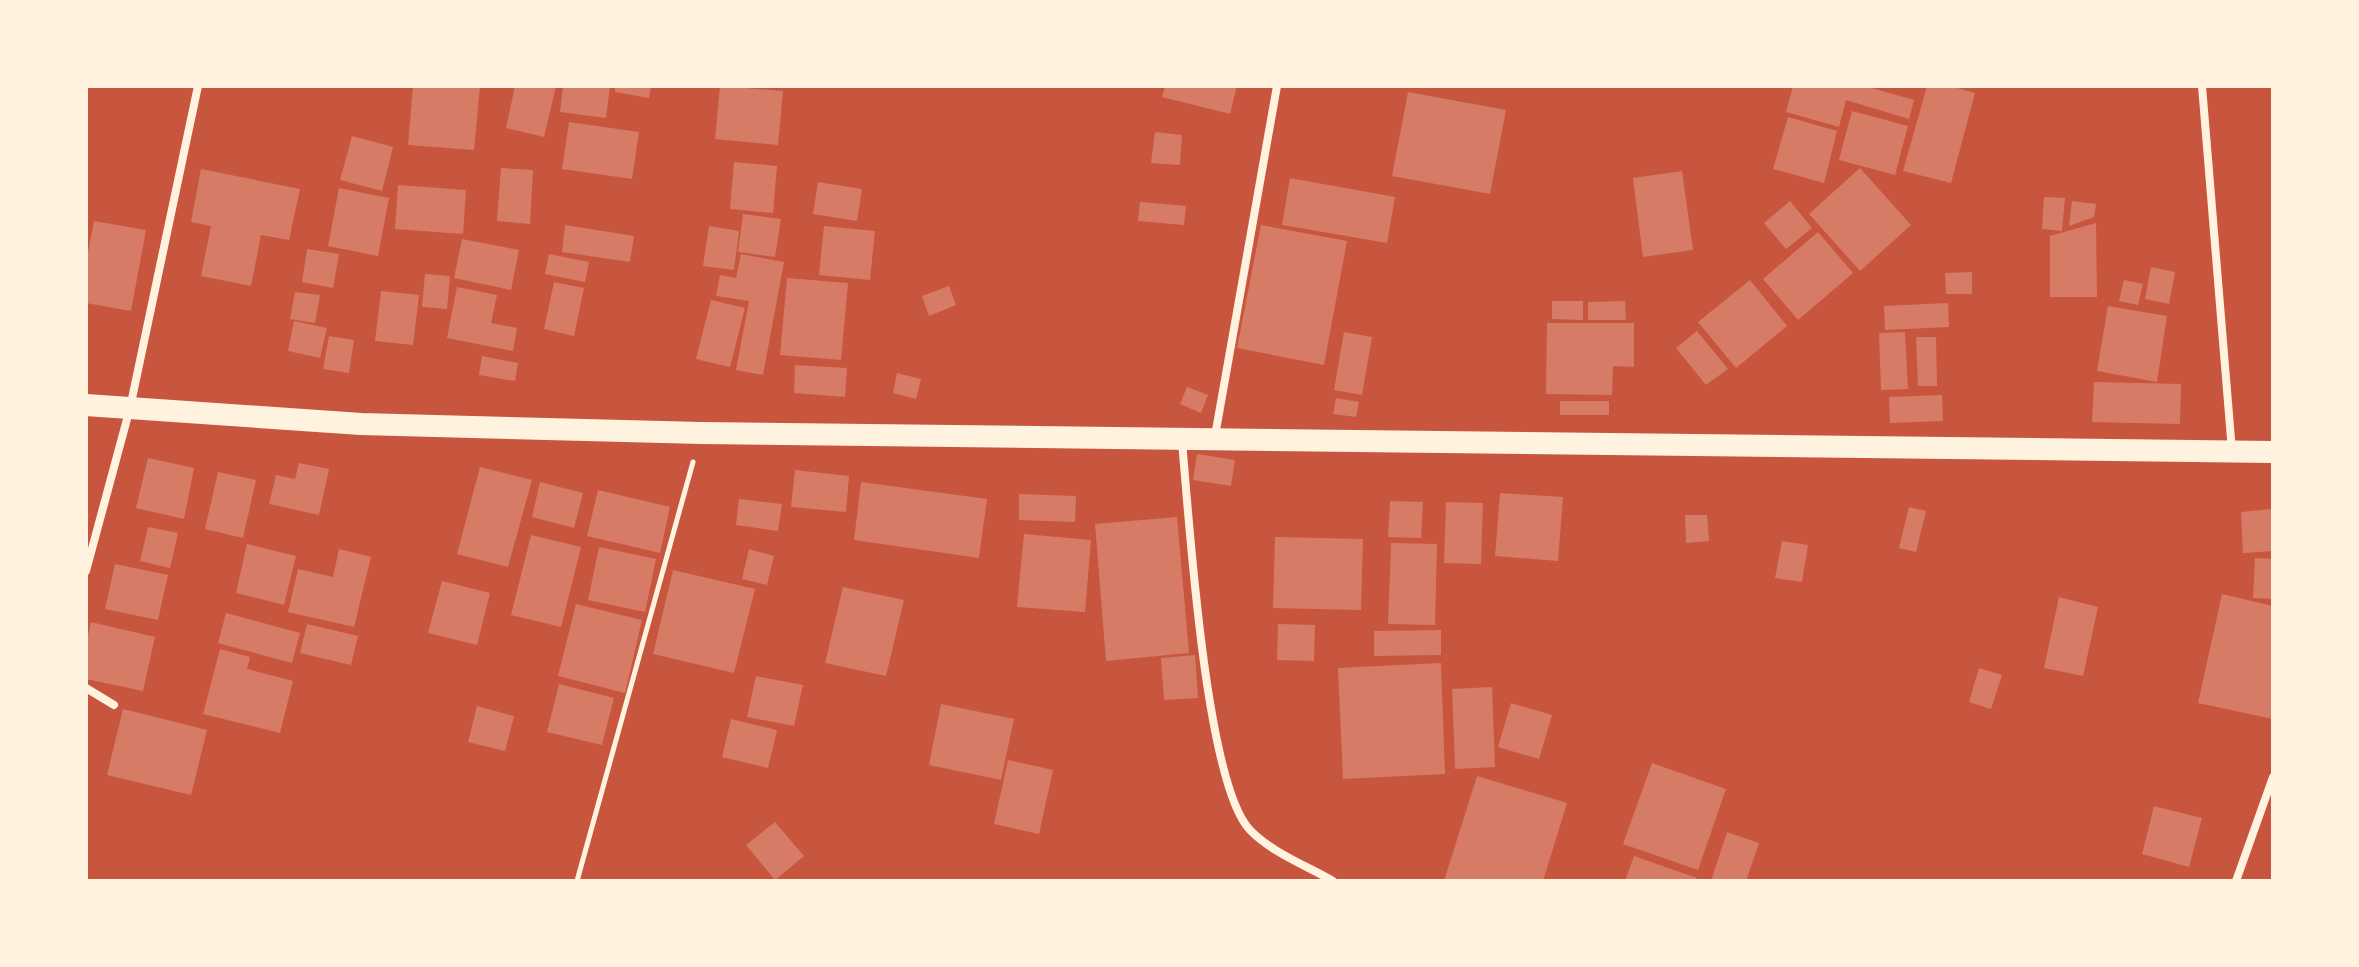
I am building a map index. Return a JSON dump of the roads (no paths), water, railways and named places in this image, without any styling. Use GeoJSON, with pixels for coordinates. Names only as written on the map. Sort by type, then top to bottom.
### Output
{"type":"FeatureCollection","features":[{"type":"Feature","properties":{"kind":"highway"},"geometry":{"type":"LineString","coordinates":[[86,405],[361,424],[701,433],[1214,442],[2273,452]]}},
{"type":"Feature","properties":{"kind":"street"},"geometry":{"type":"LineString","coordinates":[[86,571],[130,408],[198,86]]}},
{"type":"Feature","properties":{"kind":"street"},"geometry":{"type":"LineString","coordinates":[[1214,442],[1277,86]]}},
{"type":"Feature","properties":{"kind":"street"},"geometry":{"type":"LineString","coordinates":[[2202,86],[2232,452]]}},
{"type":"Feature","properties":{"kind":"street"},"geometry":{"type":"LineString","coordinates":[[1182,441],[1217,745],[1231,798],[1249,829],[1333,881]]}},
{"type":"Feature","properties":{"kind":"street"},"geometry":{"type":"LineString","coordinates":[[86,688],[114,705]]}},
{"type":"Feature","properties":{"kind":"street"},"geometry":{"type":"LineString","coordinates":[[2236,881],[2273,777]]}}]}
